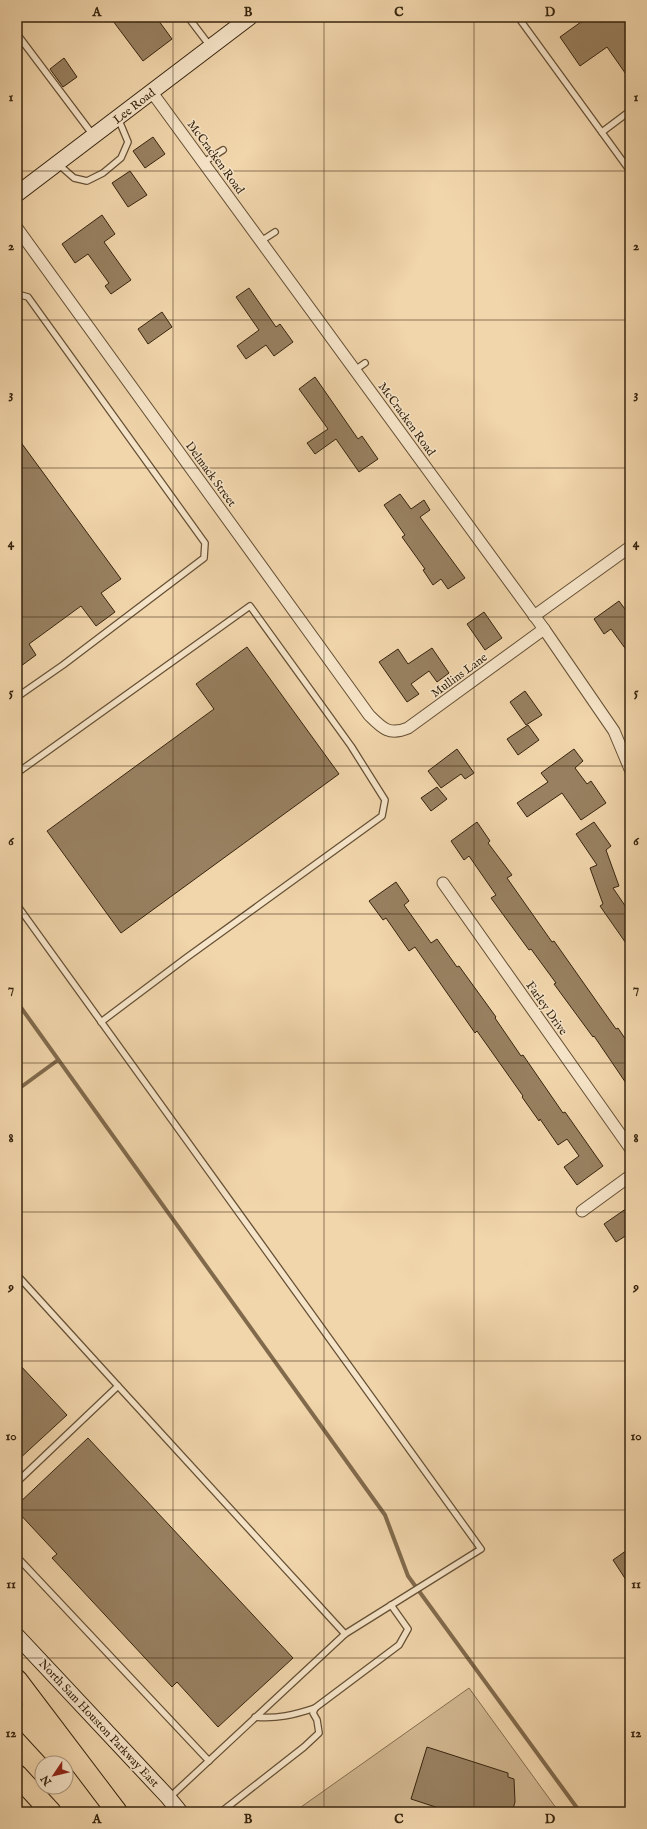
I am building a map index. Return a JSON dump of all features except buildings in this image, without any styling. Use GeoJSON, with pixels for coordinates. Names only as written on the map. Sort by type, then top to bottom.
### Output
{"type":"FeatureCollection","features":[{"type":"Feature","properties":{"kind":"highway"},"geometry":{"type":"LineString","coordinates":[[17,1680],[117,1812]]}},
{"type":"Feature","properties":{"kind":"highway"},"geometry":{"type":"LineString","coordinates":[[17,1712],[57,1755]]}},
{"type":"Feature","properties":{"kind":"highway"},"geometry":{"type":"LineString","coordinates":[[74,1774],[108,1812]]}},
{"type":"Feature","properties":{"kind":"highway"},"geometry":{"type":"LineString","coordinates":[[17,1775],[50,1812]]}},
{"type":"Feature","properties":{"kind":"main road","name":"Lee Road"},"geometry":{"type":"LineString","coordinates":[[17,194],[250,17]]}},
{"type":"Feature","properties":{"kind":"main road","name":"North Sam Houston Parkway East"},"geometry":{"type":"LineString","coordinates":[[17,1636],[169,1798],[180,1812]]}},
{"type":"Feature","properties":{"kind":"street","name":"McCracken Road"},"geometry":{"type":"LineString","coordinates":[[152,91],[544,629],[614,731],[630,769]]}},
{"type":"Feature","properties":{"kind":"street","name":"Delmack Street"},"geometry":{"type":"LineString","coordinates":[[17,228],[369,715],[388,731]]}},
{"type":"Feature","properties":{"kind":"street"},"geometry":{"type":"LineString","coordinates":[[534,616],[630,547]]}},
{"type":"Feature","properties":{"kind":"street","name":"Mullins Lane"},"geometry":{"type":"LineString","coordinates":[[388,731],[398,732],[408,728],[544,629]]}},
{"type":"Feature","properties":{"kind":"street","name":"Farley Drive"},"geometry":{"type":"LineString","coordinates":[[443,883],[630,1148]]}},
{"type":"Feature","properties":{"kind":"street"},"geometry":{"type":"LineString","coordinates":[[582,1211],[630,1176]]}},
{"type":"Feature","properties":{"kind":"lane"},"geometry":{"type":"LineString","coordinates":[[188,17],[211,48]]}},
{"type":"Feature","properties":{"kind":"lane"},"geometry":{"type":"LineString","coordinates":[[518,17],[630,172]]}},
{"type":"Feature","properties":{"kind":"lane"},"geometry":{"type":"LineString","coordinates":[[17,34],[94,136]]}},
{"type":"Feature","properties":{"kind":"lane"},"geometry":{"type":"LineString","coordinates":[[602,132],[630,111]]}},
{"type":"Feature","properties":{"kind":"lane"},"geometry":{"type":"LineString","coordinates":[[57,164],[74,178],[87,181],[103,173],[121,158],[128,142],[118,118]]}},
{"type":"Feature","properties":{"kind":"lane"},"geometry":{"type":"LineString","coordinates":[[204,162],[223,150]]}},
{"type":"Feature","properties":{"kind":"lane"},"geometry":{"type":"LineString","coordinates":[[261,241],[275,232]]}},
{"type":"Feature","properties":{"kind":"lane"},"geometry":{"type":"LineString","coordinates":[[17,294],[28,297],[205,543],[204,558],[64,665],[17,697]]}},
{"type":"Feature","properties":{"kind":"lane"},"geometry":{"type":"LineString","coordinates":[[355,370],[365,364]]}},
{"type":"Feature","properties":{"kind":"lane"},"geometry":{"type":"LineString","coordinates":[[17,773],[250,606],[351,746],[385,800],[382,816],[101,1022]]}},
{"type":"Feature","properties":{"kind":"lane"},"geometry":{"type":"LineString","coordinates":[[17,905],[481,1549],[345,1634],[169,1798]]}},
{"type":"Feature","properties":{"kind":"lane"},"geometry":{"type":"LineString","coordinates":[[17,1275],[345,1634]]}},
{"type":"Feature","properties":{"kind":"lane"},"geometry":{"type":"LineString","coordinates":[[17,1482],[118,1386]]}},
{"type":"Feature","properties":{"kind":"lane"},"geometry":{"type":"LineString","coordinates":[[17,1557],[209,1761]]}},
{"type":"Feature","properties":{"kind":"lane"},"geometry":{"type":"LineString","coordinates":[[255,1717],[272,1719],[289,1716],[315,1708],[399,1645],[408,1629],[391,1605]]}},
{"type":"Feature","properties":{"kind":"lane"},"geometry":{"type":"LineString","coordinates":[[221,1812],[304,1748],[320,1733],[313,1713],[315,1708]]}},
{"type":"Feature","properties":{"kind":"shaded area"},"geometry":{"type":"Polygon","coordinates":[[[469,1688],[559,1812],[294,1812],[469,1688]]]}},
{"type":"Feature","properties":{"kind":"waterway"},"geometry":{"type":"LineString","coordinates":[[17,1002],[385,1515],[408,1576],[580,1812]]}},
{"type":"Feature","properties":{"kind":"waterway"},"geometry":{"type":"LineString","coordinates":[[17,1090],[58,1060]]}}]}
